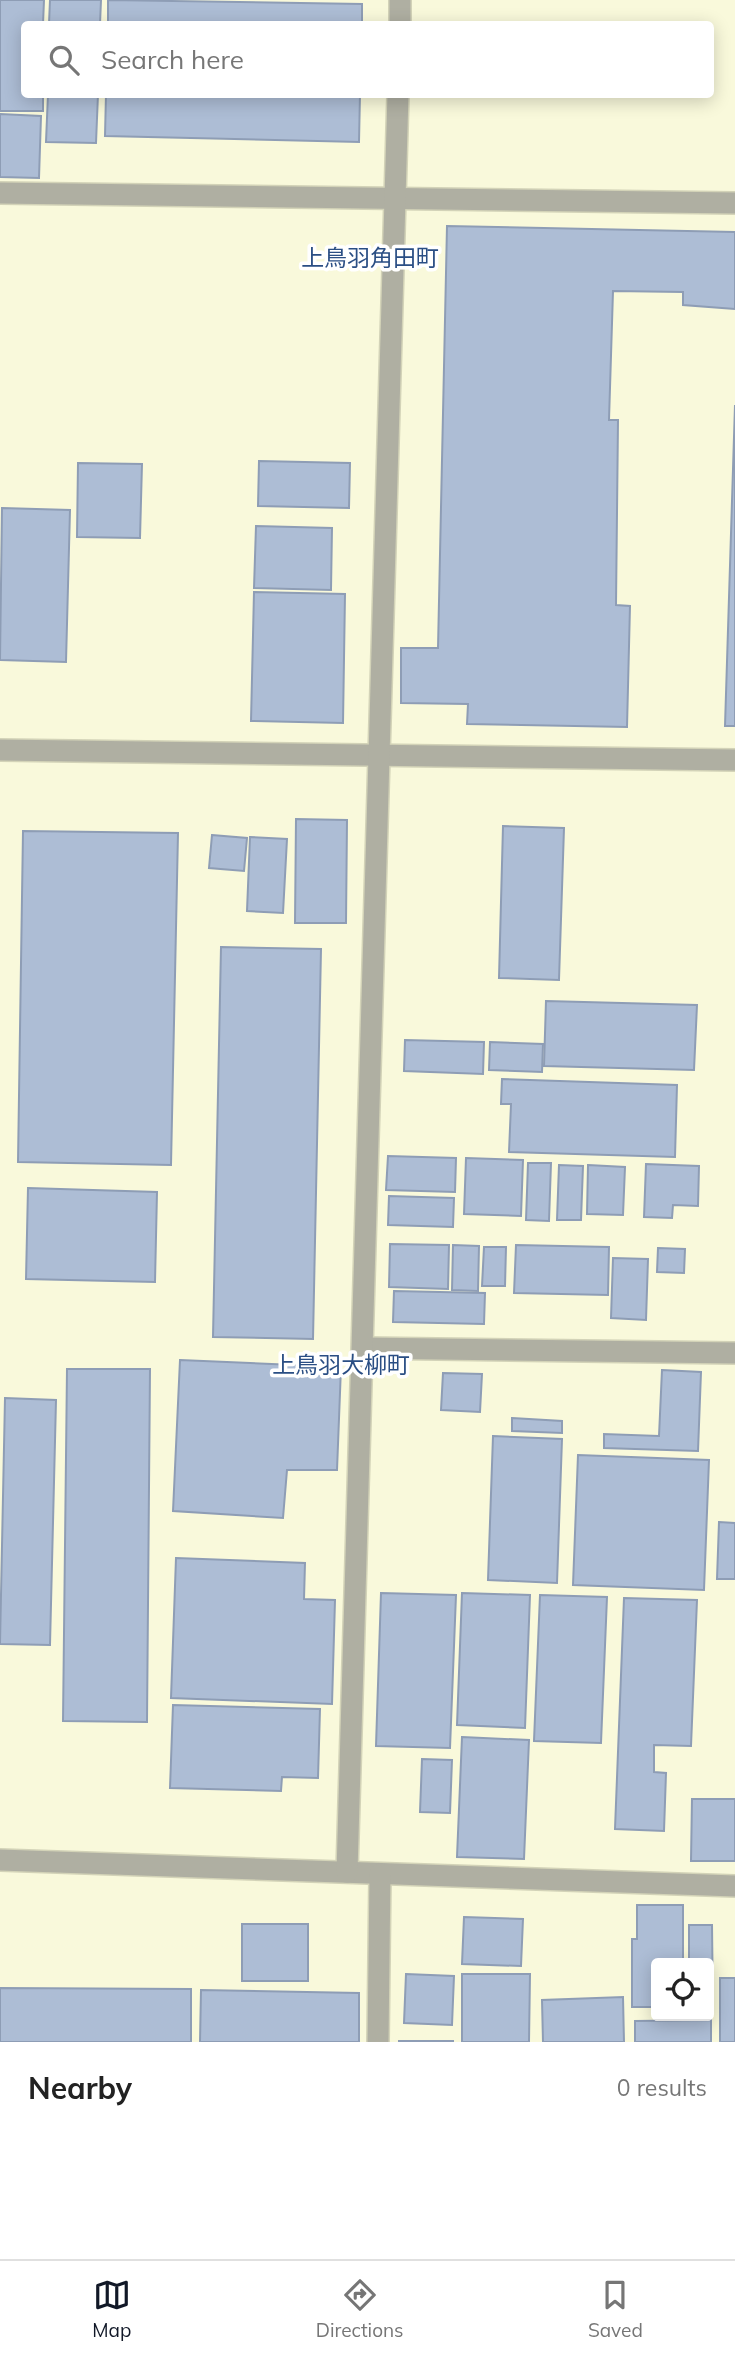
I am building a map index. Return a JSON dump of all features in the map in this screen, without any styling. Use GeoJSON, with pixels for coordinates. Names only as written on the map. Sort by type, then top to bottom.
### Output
{"type":"FeatureCollection","features":[{"type":"Feature","properties":{"kind":"street"},"geometry":{"type":"LineString","coordinates":[[400,0],[400,21]]}},
{"type":"Feature","properties":{"kind":"street"},"geometry":{"type":"LineString","coordinates":[[347,1872],[398,98]]}},
{"type":"Feature","properties":{"kind":"street"},"geometry":{"type":"LineString","coordinates":[[0,193],[735,203]]}},
{"type":"Feature","properties":{"kind":"street"},"geometry":{"type":"LineString","coordinates":[[0,750],[735,760]]}},
{"type":"Feature","properties":{"kind":"street"},"geometry":{"type":"LineString","coordinates":[[364,1349],[735,1353]]}},
{"type":"Feature","properties":{"kind":"street"},"geometry":{"type":"LineString","coordinates":[[0,1860],[735,1886]]}},
{"type":"Feature","properties":{"kind":"street"},"geometry":{"type":"LineString","coordinates":[[378,2042],[380,1874]]}},
{"type":"Feature","properties":{"kind":"building"},"geometry":{"type":"Polygon","coordinates":[[[0,0],[44,0],[43,21],[21,21],[21,98],[43,98],[43,111],[0,111],[0,0]]]}},
{"type":"Feature","properties":{"kind":"building"},"geometry":{"type":"Polygon","coordinates":[[[50,0],[101,0],[100,21],[49,21],[50,0]]]}},
{"type":"Feature","properties":{"kind":"building"},"geometry":{"type":"Polygon","coordinates":[[[108,0],[362,4],[362,21],[108,21],[108,0]]]}},
{"type":"Feature","properties":{"kind":"building"},"geometry":{"type":"Polygon","coordinates":[[[48,98],[98,98],[96,143],[46,142],[48,98]]]}},
{"type":"Feature","properties":{"kind":"building"},"geometry":{"type":"Polygon","coordinates":[[[106,98],[360,98],[359,142],[105,136],[106,98]]]}},
{"type":"Feature","properties":{"kind":"building"},"geometry":{"type":"Polygon","coordinates":[[[0,114],[41,116],[39,178],[0,177],[0,114]]]}},
{"type":"Feature","properties":{"kind":"building"},"geometry":{"type":"Polygon","coordinates":[[[447,226],[735,232],[735,309],[683,305],[683,292],[613,291],[609,420],[618,420],[616,605],[630,606],[627,727],[467,724],[468,704],[401,703],[401,648],[438,648],[447,226]]]}},
{"type":"Feature","properties":{"kind":"building"},"geometry":{"type":"Polygon","coordinates":[[[735,405],[735,726],[725,726],[735,405]]]}},
{"type":"Feature","properties":{"kind":"building"},"geometry":{"type":"Polygon","coordinates":[[[259,461],[350,463],[349,508],[258,506],[259,461]]]}},
{"type":"Feature","properties":{"kind":"building"},"geometry":{"type":"Polygon","coordinates":[[[78,463],[142,464],[140,538],[77,537],[78,463]]]}},
{"type":"Feature","properties":{"kind":"building"},"geometry":{"type":"Polygon","coordinates":[[[2,508],[70,510],[66,662],[0,660],[2,508]]]}},
{"type":"Feature","properties":{"kind":"building"},"geometry":{"type":"Polygon","coordinates":[[[256,526],[332,528],[331,590],[254,588],[256,526]]]}},
{"type":"Feature","properties":{"kind":"building"},"geometry":{"type":"Polygon","coordinates":[[[254,592],[345,594],[343,723],[251,721],[254,592]]]}},
{"type":"Feature","properties":{"kind":"building"},"geometry":{"type":"Polygon","coordinates":[[[296,819],[347,820],[346,923],[295,923],[296,819]]]}},
{"type":"Feature","properties":{"kind":"building"},"geometry":{"type":"Polygon","coordinates":[[[503,826],[564,828],[559,980],[499,978],[503,826]]]}},
{"type":"Feature","properties":{"kind":"building"},"geometry":{"type":"Polygon","coordinates":[[[23,831],[178,833],[171,1165],[18,1162],[23,831]]]}},
{"type":"Feature","properties":{"kind":"building"},"geometry":{"type":"Polygon","coordinates":[[[212,835],[247,838],[244,871],[209,868],[212,835]]]}},
{"type":"Feature","properties":{"kind":"building"},"geometry":{"type":"Polygon","coordinates":[[[250,837],[287,839],[283,913],[247,911],[250,837]]]}},
{"type":"Feature","properties":{"kind":"building"},"geometry":{"type":"Polygon","coordinates":[[[221,947],[321,949],[313,1339],[213,1337],[221,947]]]}},
{"type":"Feature","properties":{"kind":"building"},"geometry":{"type":"Polygon","coordinates":[[[546,1001],[697,1005],[694,1070],[544,1066],[546,1001]]]}},
{"type":"Feature","properties":{"kind":"building"},"geometry":{"type":"Polygon","coordinates":[[[405,1040],[484,1042],[483,1074],[404,1071],[405,1040]]]}},
{"type":"Feature","properties":{"kind":"building"},"geometry":{"type":"Polygon","coordinates":[[[490,1042],[543,1044],[542,1072],[489,1070],[490,1042]]]}},
{"type":"Feature","properties":{"kind":"building"},"geometry":{"type":"Polygon","coordinates":[[[502,1079],[677,1085],[675,1157],[509,1152],[511,1104],[501,1104],[502,1079]]]}},
{"type":"Feature","properties":{"kind":"building"},"geometry":{"type":"Polygon","coordinates":[[[388,1156],[456,1158],[455,1192],[386,1190],[388,1156]]]}},
{"type":"Feature","properties":{"kind":"building"},"geometry":{"type":"Polygon","coordinates":[[[466,1158],[523,1160],[521,1216],[464,1214],[466,1158]]]}},
{"type":"Feature","properties":{"kind":"building"},"geometry":{"type":"Polygon","coordinates":[[[528,1163],[551,1163],[549,1221],[526,1220],[528,1163]]]}},
{"type":"Feature","properties":{"kind":"building"},"geometry":{"type":"Polygon","coordinates":[[[646,1164],[699,1166],[698,1206],[673,1205],[672,1218],[644,1217],[646,1164]]]}},
{"type":"Feature","properties":{"kind":"building"},"geometry":{"type":"Polygon","coordinates":[[[559,1165],[583,1166],[581,1220],[557,1220],[559,1165]]]}},
{"type":"Feature","properties":{"kind":"building"},"geometry":{"type":"Polygon","coordinates":[[[588,1165],[625,1167],[623,1215],[587,1214],[588,1165]]]}},
{"type":"Feature","properties":{"kind":"building"},"geometry":{"type":"Polygon","coordinates":[[[28,1188],[157,1192],[155,1282],[26,1279],[28,1188]]]}},
{"type":"Feature","properties":{"kind":"building"},"geometry":{"type":"Polygon","coordinates":[[[389,1196],[454,1198],[453,1227],[388,1225],[389,1196]]]}},
{"type":"Feature","properties":{"kind":"building"},"geometry":{"type":"Polygon","coordinates":[[[390,1244],[449,1245],[448,1289],[389,1287],[390,1244]]]}},
{"type":"Feature","properties":{"kind":"building"},"geometry":{"type":"Polygon","coordinates":[[[453,1245],[479,1246],[478,1291],[452,1290],[453,1245]]]}},
{"type":"Feature","properties":{"kind":"building"},"geometry":{"type":"Polygon","coordinates":[[[516,1245],[609,1247],[608,1295],[514,1293],[516,1245]]]}},
{"type":"Feature","properties":{"kind":"building"},"geometry":{"type":"Polygon","coordinates":[[[484,1247],[506,1247],[505,1286],[482,1286],[484,1247]]]}},
{"type":"Feature","properties":{"kind":"building"},"geometry":{"type":"Polygon","coordinates":[[[658,1248],[685,1249],[684,1273],[657,1272],[658,1248]]]}},
{"type":"Feature","properties":{"kind":"building"},"geometry":{"type":"Polygon","coordinates":[[[613,1258],[648,1259],[646,1320],[611,1318],[613,1258]]]}},
{"type":"Feature","properties":{"kind":"building"},"geometry":{"type":"Polygon","coordinates":[[[394,1291],[485,1293],[484,1324],[393,1322],[394,1291]]]}},
{"type":"Feature","properties":{"kind":"building"},"geometry":{"type":"Polygon","coordinates":[[[180,1360],[341,1367],[337,1470],[287,1470],[283,1518],[173,1511],[180,1360]]]}},
{"type":"Feature","properties":{"kind":"building"},"geometry":{"type":"Polygon","coordinates":[[[67,1369],[150,1369],[147,1722],[63,1721],[67,1369]]]}},
{"type":"Feature","properties":{"kind":"building"},"geometry":{"type":"Polygon","coordinates":[[[662,1370],[701,1372],[698,1451],[604,1448],[604,1434],[659,1436],[662,1370]]]}},
{"type":"Feature","properties":{"kind":"building"},"geometry":{"type":"Polygon","coordinates":[[[443,1373],[482,1374],[480,1412],[441,1410],[443,1373]]]}},
{"type":"Feature","properties":{"kind":"building"},"geometry":{"type":"Polygon","coordinates":[[[5,1398],[56,1400],[50,1645],[0,1644],[5,1398]]]}},
{"type":"Feature","properties":{"kind":"building"},"geometry":{"type":"Polygon","coordinates":[[[512,1418],[562,1421],[562,1433],[512,1431],[512,1418]]]}},
{"type":"Feature","properties":{"kind":"building"},"geometry":{"type":"Polygon","coordinates":[[[493,1436],[562,1439],[557,1583],[488,1580],[493,1436]]]}},
{"type":"Feature","properties":{"kind":"building"},"geometry":{"type":"Polygon","coordinates":[[[578,1455],[709,1460],[704,1590],[573,1585],[578,1455]]]}},
{"type":"Feature","properties":{"kind":"building"},"geometry":{"type":"Polygon","coordinates":[[[719,1522],[735,1523],[735,1579],[717,1579],[719,1522]]]}},
{"type":"Feature","properties":{"kind":"building"},"geometry":{"type":"Polygon","coordinates":[[[176,1558],[305,1563],[304,1599],[335,1600],[332,1704],[171,1698],[176,1558]]]}},
{"type":"Feature","properties":{"kind":"building"},"geometry":{"type":"Polygon","coordinates":[[[381,1593],[456,1595],[450,1748],[376,1746],[381,1593]]]}},
{"type":"Feature","properties":{"kind":"building"},"geometry":{"type":"Polygon","coordinates":[[[462,1593],[530,1595],[525,1728],[457,1725],[462,1593]]]}},
{"type":"Feature","properties":{"kind":"building"},"geometry":{"type":"Polygon","coordinates":[[[540,1595],[607,1597],[601,1743],[534,1741],[540,1595]]]}},
{"type":"Feature","properties":{"kind":"building"},"geometry":{"type":"Polygon","coordinates":[[[624,1598],[697,1600],[691,1746],[654,1745],[654,1772],[666,1773],[664,1831],[615,1829],[624,1598]]]}},
{"type":"Feature","properties":{"kind":"building"},"geometry":{"type":"Polygon","coordinates":[[[173,1705],[320,1709],[318,1778],[282,1777],[281,1791],[170,1788],[173,1705]]]}},
{"type":"Feature","properties":{"kind":"building"},"geometry":{"type":"Polygon","coordinates":[[[462,1737],[529,1740],[524,1859],[457,1857],[462,1737]]]}},
{"type":"Feature","properties":{"kind":"building"},"geometry":{"type":"Polygon","coordinates":[[[422,1759],[452,1760],[450,1813],[420,1812],[422,1759]]]}},
{"type":"Feature","properties":{"kind":"building"},"geometry":{"type":"Polygon","coordinates":[[[692,1799],[735,1799],[735,1861],[691,1861],[692,1799]]]}},
{"type":"Feature","properties":{"kind":"building"},"geometry":{"type":"Polygon","coordinates":[[[637,1905],[683,1905],[683,1958],[651,1958],[651,2007],[632,2007],[632,1939],[637,1939],[637,1905]]]}},
{"type":"Feature","properties":{"kind":"building"},"geometry":{"type":"Polygon","coordinates":[[[464,1917],[523,1919],[521,1966],[462,1964],[464,1917]]]}},
{"type":"Feature","properties":{"kind":"building"},"geometry":{"type":"Polygon","coordinates":[[[242,1924],[308,1924],[308,1981],[242,1981],[242,1924]]]}},
{"type":"Feature","properties":{"kind":"building"},"geometry":{"type":"Polygon","coordinates":[[[689,1925],[712,1925],[712,1958],[689,1958],[689,1925]]]}},
{"type":"Feature","properties":{"kind":"building"},"geometry":{"type":"Polygon","coordinates":[[[406,1974],[454,1976],[452,2025],[404,2023],[406,1974]]]}},
{"type":"Feature","properties":{"kind":"building"},"geometry":{"type":"Polygon","coordinates":[[[462,1974],[530,1974],[529,2042],[462,2042],[462,1974]]]}},
{"type":"Feature","properties":{"kind":"building"},"geometry":{"type":"Polygon","coordinates":[[[720,1978],[735,1978],[735,2042],[720,2042],[720,1978]]]}},
{"type":"Feature","properties":{"kind":"building"},"geometry":{"type":"Polygon","coordinates":[[[0,1988],[191,1989],[191,2042],[0,2042],[0,1988]]]}},
{"type":"Feature","properties":{"kind":"building"},"geometry":{"type":"Polygon","coordinates":[[[201,1990],[359,1993],[359,2042],[200,2042],[201,1990]]]}},
{"type":"Feature","properties":{"kind":"building"},"geometry":{"type":"Polygon","coordinates":[[[623,1997],[624,2042],[543,2042],[542,2000],[623,1997]]]}},
{"type":"Feature","properties":{"kind":"building"},"geometry":{"type":"Polygon","coordinates":[[[635,2021],[711,2021],[711,2042],[635,2042],[635,2021]]]}},
{"type":"Feature","properties":{"kind":"building"},"geometry":{"type":"Polygon","coordinates":[[[453,2041],[453,2042],[399,2042],[453,2041]]]}},
{"type":"Feature","properties":{"kind":"district","name":"上鳥羽角田町"},"geometry":{"type":"Point","coordinates":[370,258]}},
{"type":"Feature","properties":{"kind":"district","name":"上鳥羽大柳町"},"geometry":{"type":"Point","coordinates":[341,1365]}}]}
